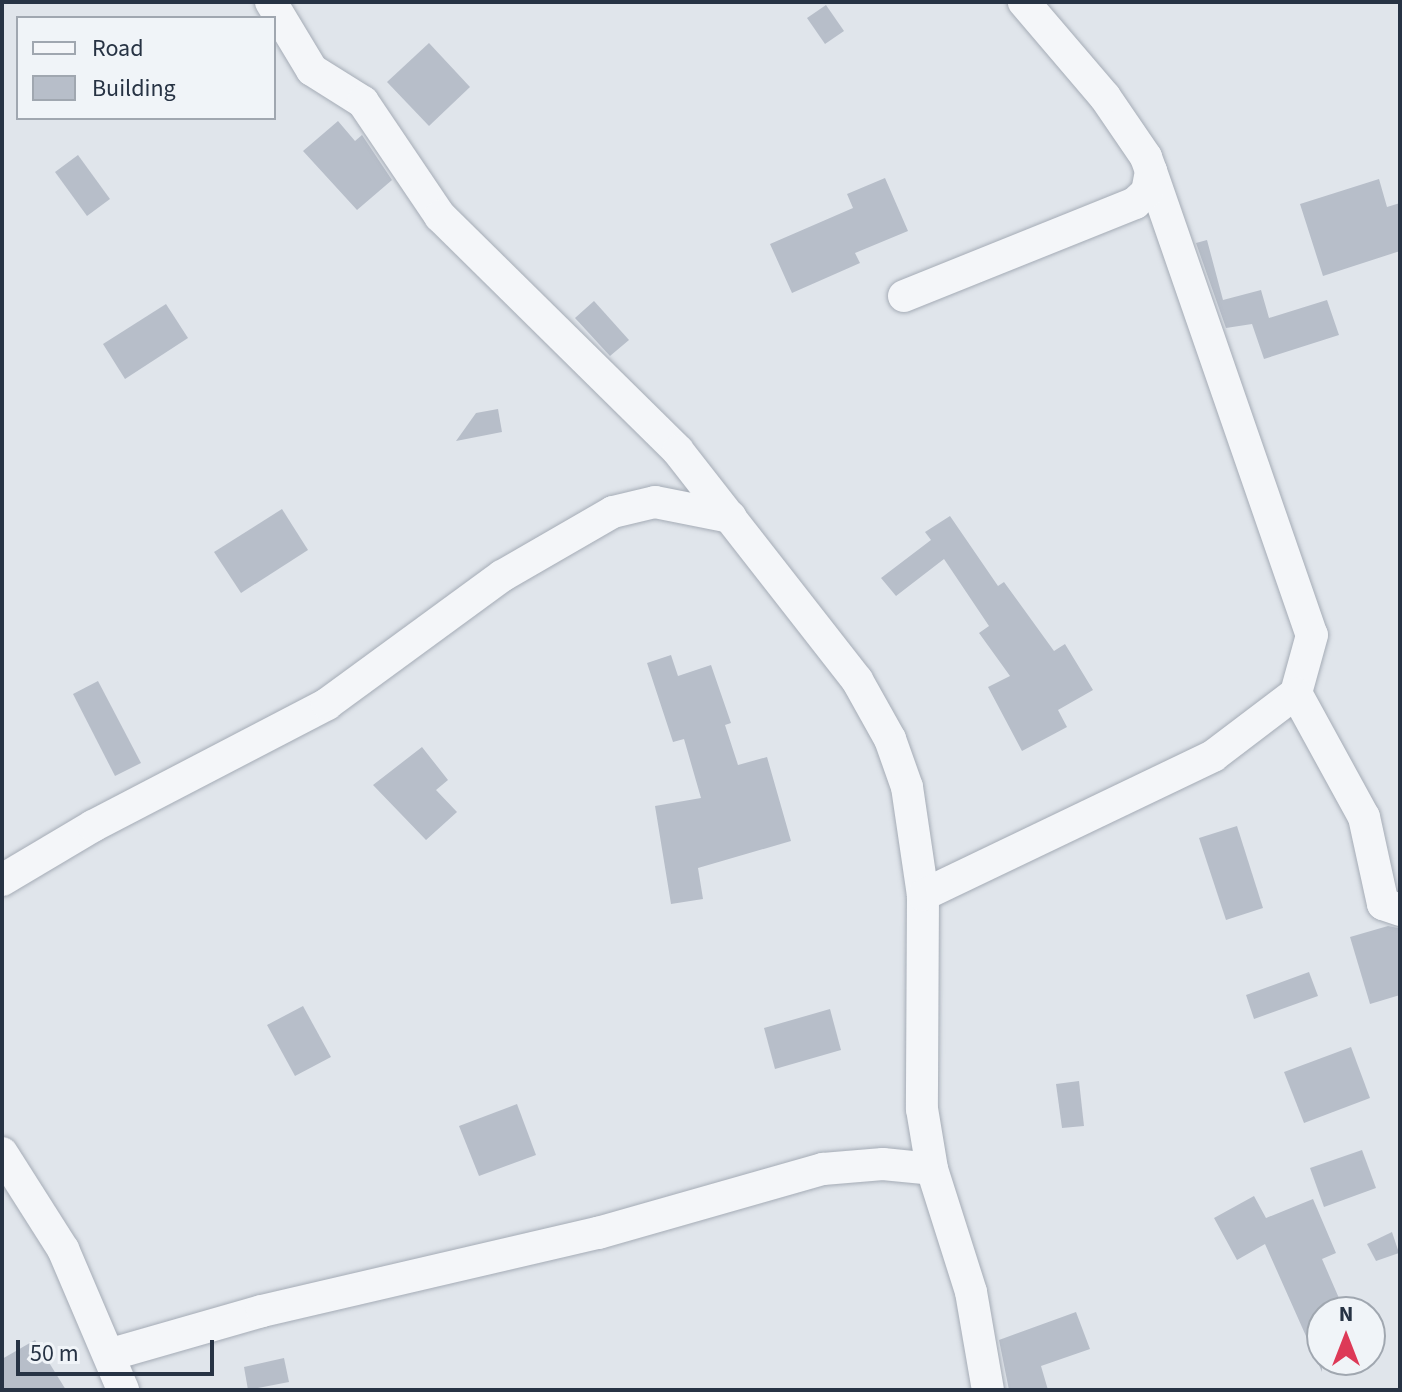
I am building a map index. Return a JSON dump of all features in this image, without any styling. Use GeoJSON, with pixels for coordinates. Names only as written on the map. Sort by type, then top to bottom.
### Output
{"type":"FeatureCollection","features":[{"type":"Feature","properties":{"kind":"street"},"geometry":{"type":"LineString","coordinates":[[271,2],[312,70],[363,102],[440,216],[606,376],[731,517],[857,680],[890,739],[907,787],[923,895],[922,1109],[932,1169],[971,1292],[988,1390]]}},
{"type":"Feature","properties":{"kind":"street"},"geometry":{"type":"LineString","coordinates":[[923,895],[1213,756],[1296,693],[1312,635],[1151,171],[1105,97],[1024,2]]}},
{"type":"Feature","properties":{"kind":"street"},"geometry":{"type":"LineString","coordinates":[[904,296],[1135,203],[1147,192],[1151,171]]}},
{"type":"Feature","properties":{"kind":"street"},"geometry":{"type":"LineString","coordinates":[[2,880],[93,826],[327,704],[502,576],[613,512],[655,502],[688,506],[731,517]]}},
{"type":"Feature","properties":{"kind":"street"},"geometry":{"type":"LineString","coordinates":[[1296,693],[1364,817],[1383,904],[1400,910]]}},
{"type":"Feature","properties":{"kind":"street"},"geometry":{"type":"LineString","coordinates":[[2,1153],[63,1249],[112,1354],[123,1390]]}},
{"type":"Feature","properties":{"kind":"street"},"geometry":{"type":"LineString","coordinates":[[112,1354],[262,1311],[598,1233],[823,1169],[883,1164],[932,1169]]}},
{"type":"Feature","properties":{"kind":"building"},"geometry":{"type":"Polygon","coordinates":[[[826,5],[844,31],[825,44],[807,18],[826,5]]]}},
{"type":"Feature","properties":{"kind":"building"},"geometry":{"type":"Polygon","coordinates":[[[429,43],[470,87],[429,126],[387,82],[429,43]]]}},
{"type":"Feature","properties":{"kind":"building"},"geometry":{"type":"Polygon","coordinates":[[[338,121],[355,141],[362,135],[392,180],[357,210],[303,151],[338,121]]]}},
{"type":"Feature","properties":{"kind":"building"},"geometry":{"type":"Polygon","coordinates":[[[78,155],[110,199],[87,216],[55,172],[78,155]]]}},
{"type":"Feature","properties":{"kind":"building"},"geometry":{"type":"Polygon","coordinates":[[[885,178],[908,231],[855,253],[860,263],[792,293],[770,244],[853,208],[847,194],[885,178]]]}},
{"type":"Feature","properties":{"kind":"building"},"geometry":{"type":"Polygon","coordinates":[[[1379,179],[1387,207],[1400,203],[1400,251],[1323,276],[1300,204],[1379,179]]]}},
{"type":"Feature","properties":{"kind":"building"},"geometry":{"type":"Polygon","coordinates":[[[1207,240],[1223,300],[1261,290],[1269,318],[1327,300],[1339,335],[1264,359],[1252,324],[1226,328],[1196,243],[1207,240]]]}},
{"type":"Feature","properties":{"kind":"building"},"geometry":{"type":"Polygon","coordinates":[[[594,301],[629,340],[610,356],[575,318],[594,301]]]}},
{"type":"Feature","properties":{"kind":"building"},"geometry":{"type":"Polygon","coordinates":[[[166,304],[188,338],[125,379],[103,344],[166,304]]]}},
{"type":"Feature","properties":{"kind":"building"},"geometry":{"type":"Polygon","coordinates":[[[498,409],[502,432],[456,441],[476,413],[498,409]]]}},
{"type":"Feature","properties":{"kind":"building"},"geometry":{"type":"Polygon","coordinates":[[[282,509],[308,550],[241,593],[214,552],[282,509]]]}},
{"type":"Feature","properties":{"kind":"building"},"geometry":{"type":"Polygon","coordinates":[[[950,516],[998,586],[1004,582],[1054,651],[1065,644],[1093,690],[1058,710],[1067,727],[1022,751],[988,687],[1010,676],[979,633],[989,626],[944,559],[896,596],[881,578],[931,540],[925,532],[950,516]]]}},
{"type":"Feature","properties":{"kind":"building"},"geometry":{"type":"Polygon","coordinates":[[[671,655],[678,676],[711,665],[731,723],[725,725],[738,765],[767,757],[791,841],[698,868],[703,899],[671,904],[655,806],[701,798],[684,739],[673,742],[647,663],[671,655]]]}},
{"type":"Feature","properties":{"kind":"building"},"geometry":{"type":"Polygon","coordinates":[[[98,681],[141,763],[115,776],[73,694],[98,681]]]}},
{"type":"Feature","properties":{"kind":"building"},"geometry":{"type":"Polygon","coordinates":[[[422,747],[448,780],[436,790],[457,812],[426,840],[373,785],[422,747]]]}},
{"type":"Feature","properties":{"kind":"building"},"geometry":{"type":"Polygon","coordinates":[[[1237,826],[1263,908],[1226,920],[1199,838],[1237,826]]]}},
{"type":"Feature","properties":{"kind":"building"},"geometry":{"type":"Polygon","coordinates":[[[1388,926],[1398,928],[1400,936],[1400,995],[1370,1004],[1350,937],[1388,926]]]}},
{"type":"Feature","properties":{"kind":"building"},"geometry":{"type":"Polygon","coordinates":[[[1309,972],[1318,996],[1254,1019],[1246,995],[1309,972]]]}},
{"type":"Feature","properties":{"kind":"building"},"geometry":{"type":"Polygon","coordinates":[[[303,1006],[331,1057],[295,1076],[267,1025],[303,1006]]]}},
{"type":"Feature","properties":{"kind":"building"},"geometry":{"type":"Polygon","coordinates":[[[830,1009],[841,1050],[775,1069],[764,1028],[830,1009]]]}},
{"type":"Feature","properties":{"kind":"building"},"geometry":{"type":"Polygon","coordinates":[[[1351,1047],[1370,1098],[1304,1123],[1284,1072],[1351,1047]]]}},
{"type":"Feature","properties":{"kind":"building"},"geometry":{"type":"Polygon","coordinates":[[[1079,1081],[1084,1126],[1062,1128],[1056,1084],[1079,1081]]]}},
{"type":"Feature","properties":{"kind":"building"},"geometry":{"type":"Polygon","coordinates":[[[517,1104],[536,1155],[479,1176],[459,1126],[517,1104]]]}},
{"type":"Feature","properties":{"kind":"building"},"geometry":{"type":"Polygon","coordinates":[[[1362,1150],[1376,1188],[1324,1207],[1310,1168],[1362,1150]]]}},
{"type":"Feature","properties":{"kind":"building"},"geometry":{"type":"Polygon","coordinates":[[[1254,1196],[1266,1218],[1313,1199],[1336,1253],[1322,1259],[1338,1296],[1306,1296],[1306,1336],[1265,1244],[1237,1260],[1214,1218],[1254,1196]]]}},
{"type":"Feature","properties":{"kind":"building"},"geometry":{"type":"Polygon","coordinates":[[[1392,1232],[1399,1253],[1376,1261],[1367,1244],[1392,1232]]]}},
{"type":"Feature","properties":{"kind":"building"},"geometry":{"type":"Polygon","coordinates":[[[1076,1312],[1090,1349],[1041,1366],[1048,1390],[1009,1390],[999,1340],[1076,1312]]]}},
{"type":"Feature","properties":{"kind":"building"},"geometry":{"type":"Polygon","coordinates":[[[35,1340],[66,1390],[2,1390],[2,1359],[35,1340]]]}},
{"type":"Feature","properties":{"kind":"building"},"geometry":{"type":"Polygon","coordinates":[[[284,1358],[289,1382],[248,1390],[244,1367],[284,1358]]]}}]}
